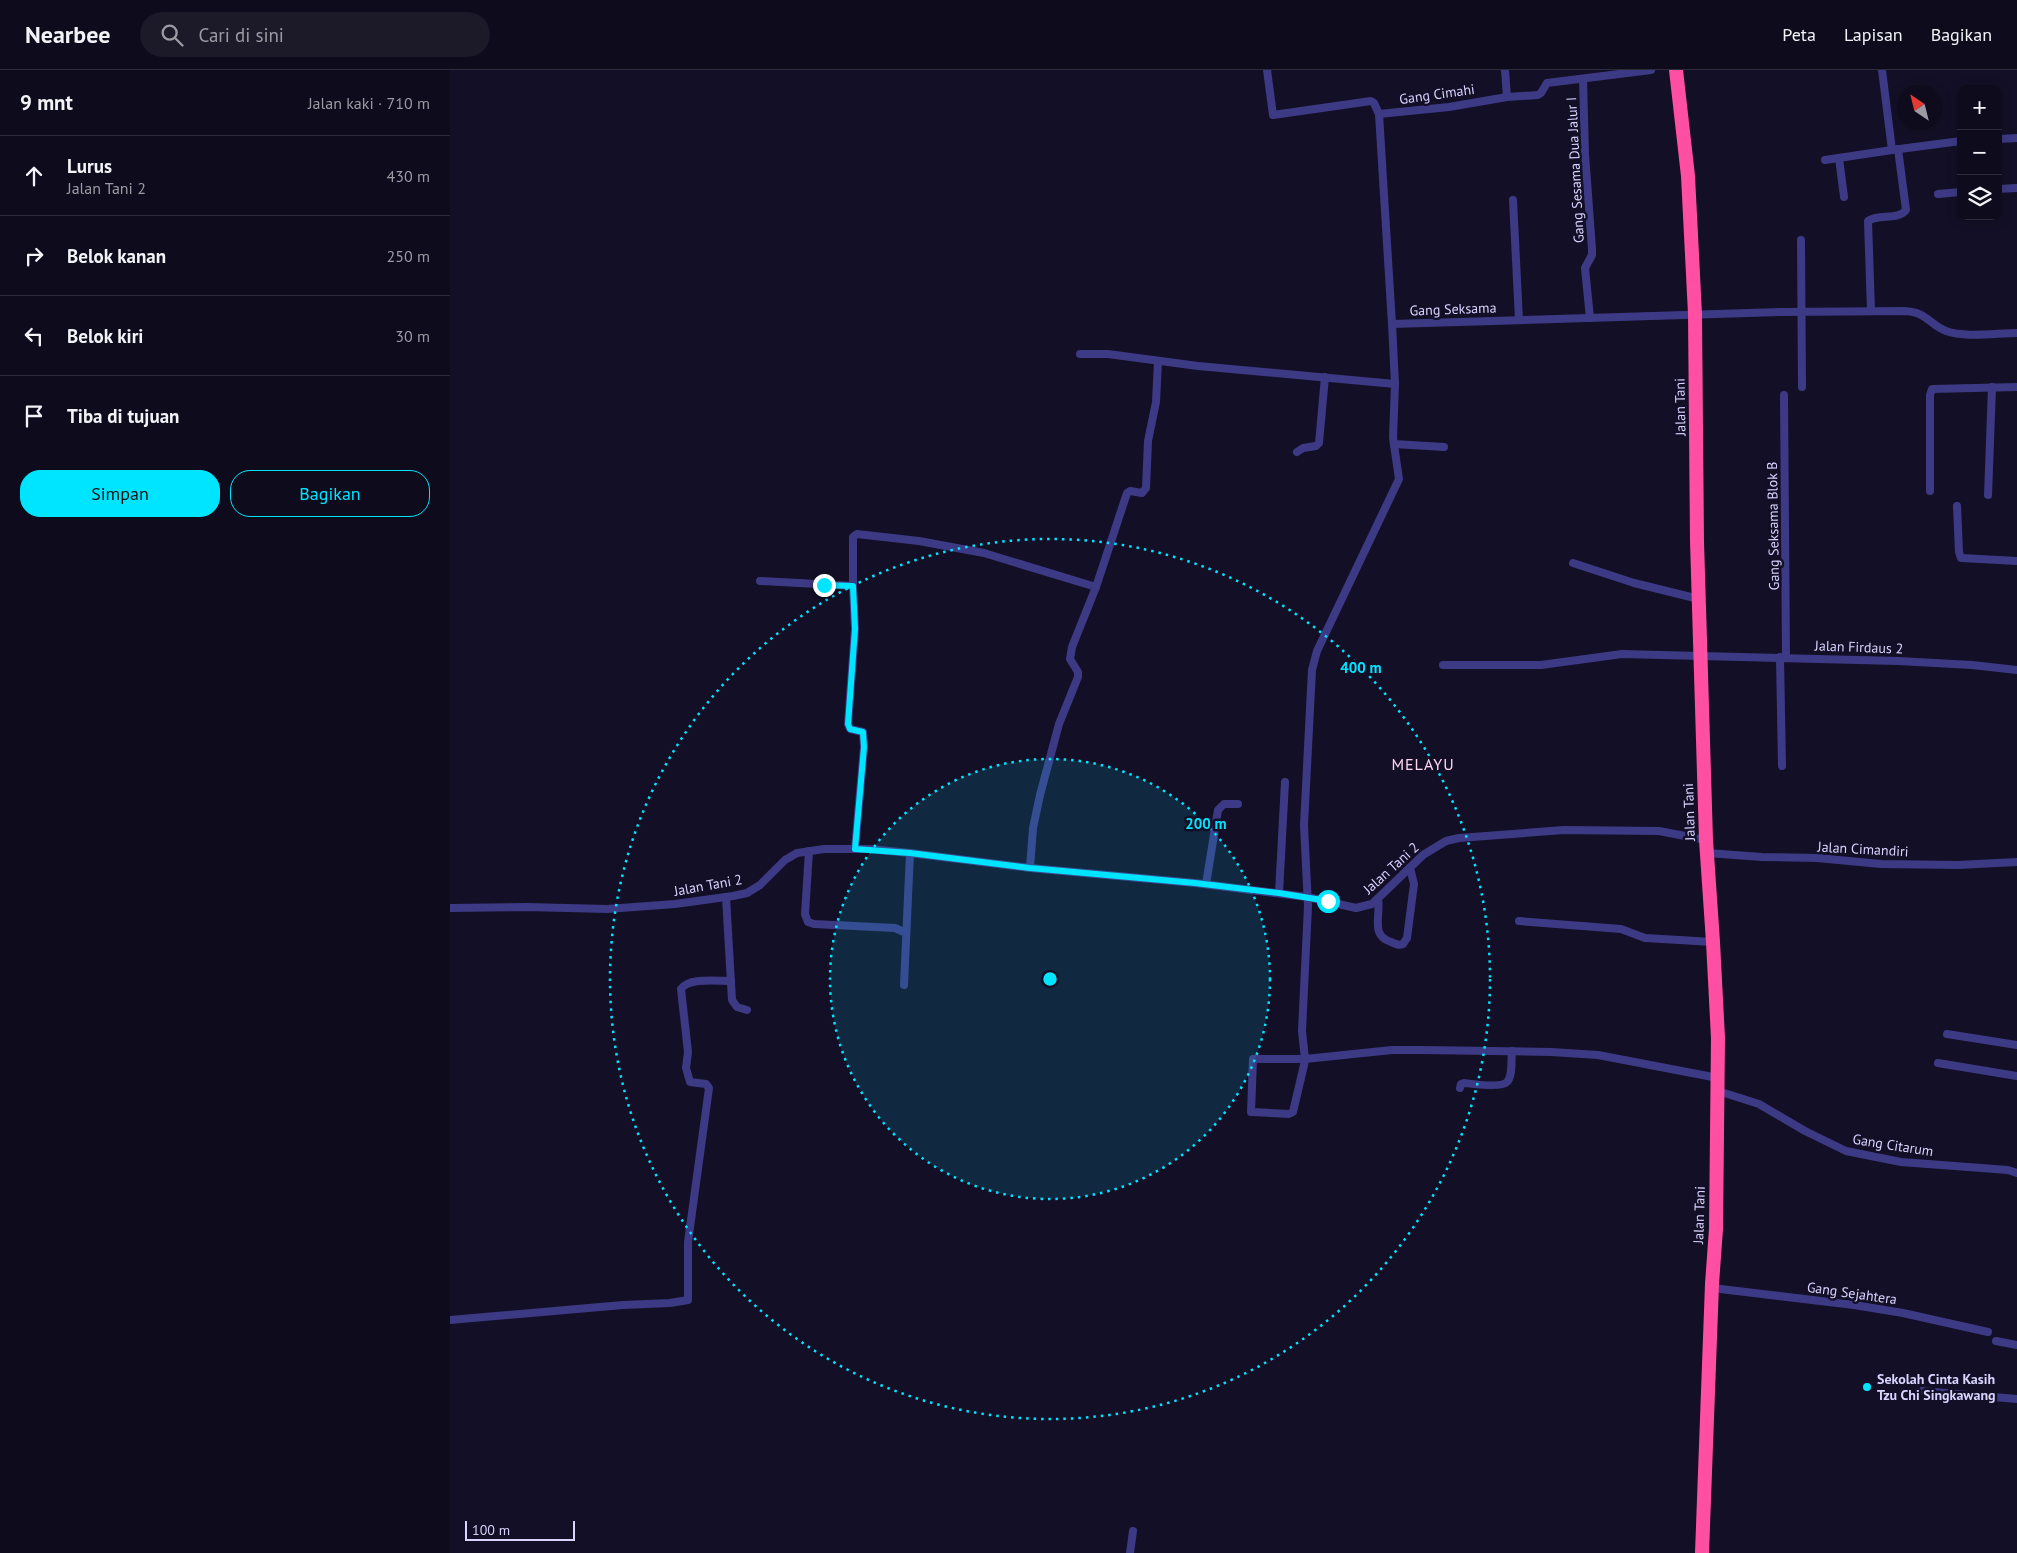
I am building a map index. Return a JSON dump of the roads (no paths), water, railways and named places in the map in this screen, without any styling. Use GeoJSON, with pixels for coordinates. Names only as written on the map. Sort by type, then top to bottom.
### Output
{"type":"FeatureCollection","features":[{"type":"Feature","properties":{"kind":"highway","name":"Jalan Tani"},"geometry":{"type":"LineString","coordinates":[[1676,70],[1688,176],[1695,314],[1700,657],[1707,846],[1714,942],[1718,1085],[1716,1220],[1702,1553]]}},
{"type":"Feature","properties":{"kind":"street"},"geometry":{"type":"LineString","coordinates":[[1267,70],[1273,115],[1371,102],[1374,103],[1379,114]]}},
{"type":"Feature","properties":{"kind":"street"},"geometry":{"type":"LineString","coordinates":[[1504,70],[1507,97]]}},
{"type":"Feature","properties":{"kind":"street","name":"Gang Cimahi"},"geometry":{"type":"LineString","coordinates":[[1379,114],[1449,107],[1507,97],[1538,95],[1547,83],[1651,70]]}},
{"type":"Feature","properties":{"kind":"street"},"geometry":{"type":"LineString","coordinates":[[1871,311],[1868,221],[1872,218],[1900,215],[1906,210],[1882,70]]}},
{"type":"Feature","properties":{"kind":"street","name":"Gang Sesama Dua Jalur I"},"geometry":{"type":"LineString","coordinates":[[1583,79],[1585,154],[1592,249],[1592,255],[1585,268],[1590,318]]}},
{"type":"Feature","properties":{"kind":"street","name":"Gang Seksama"},"geometry":{"type":"LineString","coordinates":[[1379,114],[1392,324],[1803,311],[1871,311],[1918,312],[1941,328],[1958,333],[2017,333]]}},
{"type":"Feature","properties":{"kind":"street"},"geometry":{"type":"LineString","coordinates":[[2002,139],[2017,138]]}},
{"type":"Feature","properties":{"kind":"street"},"geometry":{"type":"LineString","coordinates":[[1824,160],[1957,142]]}},
{"type":"Feature","properties":{"kind":"street"},"geometry":{"type":"LineString","coordinates":[[1839,158],[1844,197]]}},
{"type":"Feature","properties":{"kind":"street"},"geometry":{"type":"LineString","coordinates":[[2002,189],[2017,188]]}},
{"type":"Feature","properties":{"kind":"street"},"geometry":{"type":"LineString","coordinates":[[1938,194],[1957,192]]}},
{"type":"Feature","properties":{"kind":"street"},"geometry":{"type":"LineString","coordinates":[[1513,200],[1518,320]]}},
{"type":"Feature","properties":{"kind":"street"},"geometry":{"type":"LineString","coordinates":[[1801,240],[1803,311],[1802,387]]}},
{"type":"Feature","properties":{"kind":"street"},"geometry":{"type":"LineString","coordinates":[[1305,1059],[1302,1031],[1305,1008],[1304,976],[1308,906],[1304,825],[1312,670],[1317,651],[1399,479],[1394,444],[1395,384],[1392,324]]}},
{"type":"Feature","properties":{"kind":"street"},"geometry":{"type":"LineString","coordinates":[[1080,354],[1108,354],[1198,366],[1395,384]]}},
{"type":"Feature","properties":{"kind":"street"},"geometry":{"type":"LineString","coordinates":[[1030,868],[1033,828],[1040,795],[1060,724],[1078,677],[1078,672],[1071,663],[1070,655],[1096,587],[1127,494],[1130,491],[1144,492],[1146,488],[1148,441],[1156,402],[1158,361]]}},
{"type":"Feature","properties":{"kind":"street"},"geometry":{"type":"LineString","coordinates":[[1297,452],[1303,448],[1316,446],[1319,443],[1324,377]]}},
{"type":"Feature","properties":{"kind":"street"},"geometry":{"type":"LineString","coordinates":[[1988,495],[1992,387]]}},
{"type":"Feature","properties":{"kind":"street"},"geometry":{"type":"LineString","coordinates":[[1930,491],[1930,392],[1936,388],[2017,387]]}},
{"type":"Feature","properties":{"kind":"street","name":"Gang Seksama Blok B"},"geometry":{"type":"LineString","coordinates":[[1782,766],[1784,394]]}},
{"type":"Feature","properties":{"kind":"street"},"geometry":{"type":"LineString","coordinates":[[1394,444],[1444,447]]}},
{"type":"Feature","properties":{"kind":"street"},"geometry":{"type":"LineString","coordinates":[[1957,506],[1958,546],[1961,558],[2017,560]]}},
{"type":"Feature","properties":{"kind":"street"},"geometry":{"type":"LineString","coordinates":[[855,849],[864,747],[863,732],[850,729],[848,724],[855,629],[853,537],[857,534],[919,541],[984,553],[1096,587]]}},
{"type":"Feature","properties":{"kind":"street"},"geometry":{"type":"LineString","coordinates":[[1573,563],[1699,600]]}},
{"type":"Feature","properties":{"kind":"street"},"geometry":{"type":"LineString","coordinates":[[760,581],[853,586]]}},
{"type":"Feature","properties":{"kind":"street","name":"Jalan Firdaus 2"},"geometry":{"type":"LineString","coordinates":[[1443,665],[1541,664],[1622,654],[1700,657],[1783,657],[1972,665],[2017,670]]}},
{"type":"Feature","properties":{"kind":"street"},"geometry":{"type":"LineString","coordinates":[[1279,893],[1285,782]]}},
{"type":"Feature","properties":{"kind":"street"},"geometry":{"type":"LineString","coordinates":[[1206,884],[1218,810],[1224,804],[1238,804]]}},
{"type":"Feature","properties":{"kind":"street","name":"Jalan Tani 2"},"geometry":{"type":"LineString","coordinates":[[450,908],[527,906],[607,910],[726,897],[747,893],[760,885],[784,860],[797,853],[855,849],[910,853],[1030,868],[1206,884],[1307,897],[1356,908],[1372,904],[1436,846],[1459,838],[1564,830],[1659,831],[1707,846]]}},
{"type":"Feature","properties":{"kind":"street","name":"Jalan Cimandiri"},"geometry":{"type":"LineString","coordinates":[[1707,846],[1762,857],[1817,858],[1882,864],[1958,865],[2017,862]]}},
{"type":"Feature","properties":{"kind":"street"},"geometry":{"type":"LineString","coordinates":[[809,851],[805,914],[808,922],[814,924],[890,927],[906,934]]}},
{"type":"Feature","properties":{"kind":"street"},"geometry":{"type":"LineString","coordinates":[[904,985],[910,853]]}},
{"type":"Feature","properties":{"kind":"street"},"geometry":{"type":"LineString","coordinates":[[1378,899],[1378,929],[1380,936],[1383,940],[1399,946],[1407,938],[1414,884],[1410,868]]}},
{"type":"Feature","properties":{"kind":"street"},"geometry":{"type":"LineString","coordinates":[[726,897],[732,1000],[737,1007],[747,1010]]}},
{"type":"Feature","properties":{"kind":"street"},"geometry":{"type":"LineString","coordinates":[[1519,921],[1620,928],[1645,938],[1714,942]]}},
{"type":"Feature","properties":{"kind":"street"},"geometry":{"type":"LineString","coordinates":[[450,1320],[688,1300],[688,1242],[709,1092],[706,1084],[690,1082],[687,1074],[688,1052],[681,989],[683,984],[691,981],[731,981]]}},
{"type":"Feature","properties":{"kind":"street"},"geometry":{"type":"LineString","coordinates":[[1947,1034],[2017,1045]]}},
{"type":"Feature","properties":{"kind":"street","name":"Gang Citarum"},"geometry":{"type":"LineString","coordinates":[[1305,1059],[1293,1112],[1289,1114],[1251,1112],[1253,1059],[1305,1059],[1392,1050],[1512,1051],[1598,1055],[1718,1085],[1759,1104],[1846,1151],[1901,1162],[2008,1170],[2017,1173]]}},
{"type":"Feature","properties":{"kind":"street"},"geometry":{"type":"LineString","coordinates":[[1460,1088],[1464,1083],[1505,1084],[1509,1078],[1512,1051]]}},
{"type":"Feature","properties":{"kind":"street"},"geometry":{"type":"LineString","coordinates":[[1938,1063],[2017,1076]]}},
{"type":"Feature","properties":{"kind":"street","name":"Gang Sejahtera"},"geometry":{"type":"LineString","coordinates":[[1712,1288],[1854,1305],[1903,1313],[1988,1332]]}},
{"type":"Feature","properties":{"kind":"street"},"geometry":{"type":"LineString","coordinates":[[1996,1342],[2017,1345]]}},
{"type":"Feature","properties":{"kind":"street"},"geometry":{"type":"LineString","coordinates":[[1922,1391],[2017,1399]]}},
{"type":"Feature","properties":{"kind":"street"},"geometry":{"type":"LineString","coordinates":[[1130,1553],[1133,1531]]}},
{"type":"Feature","properties":{"kind":"place","name":"Sekolah Cinta Kasih Tzu Chi Singkawang"},"geometry":{"type":"Point","coordinates":[1867,1387]}},
{"type":"Feature","properties":{"kind":"district","name":"MELAYU"},"geometry":{"type":"Point","coordinates":[1423,764]}}]}
